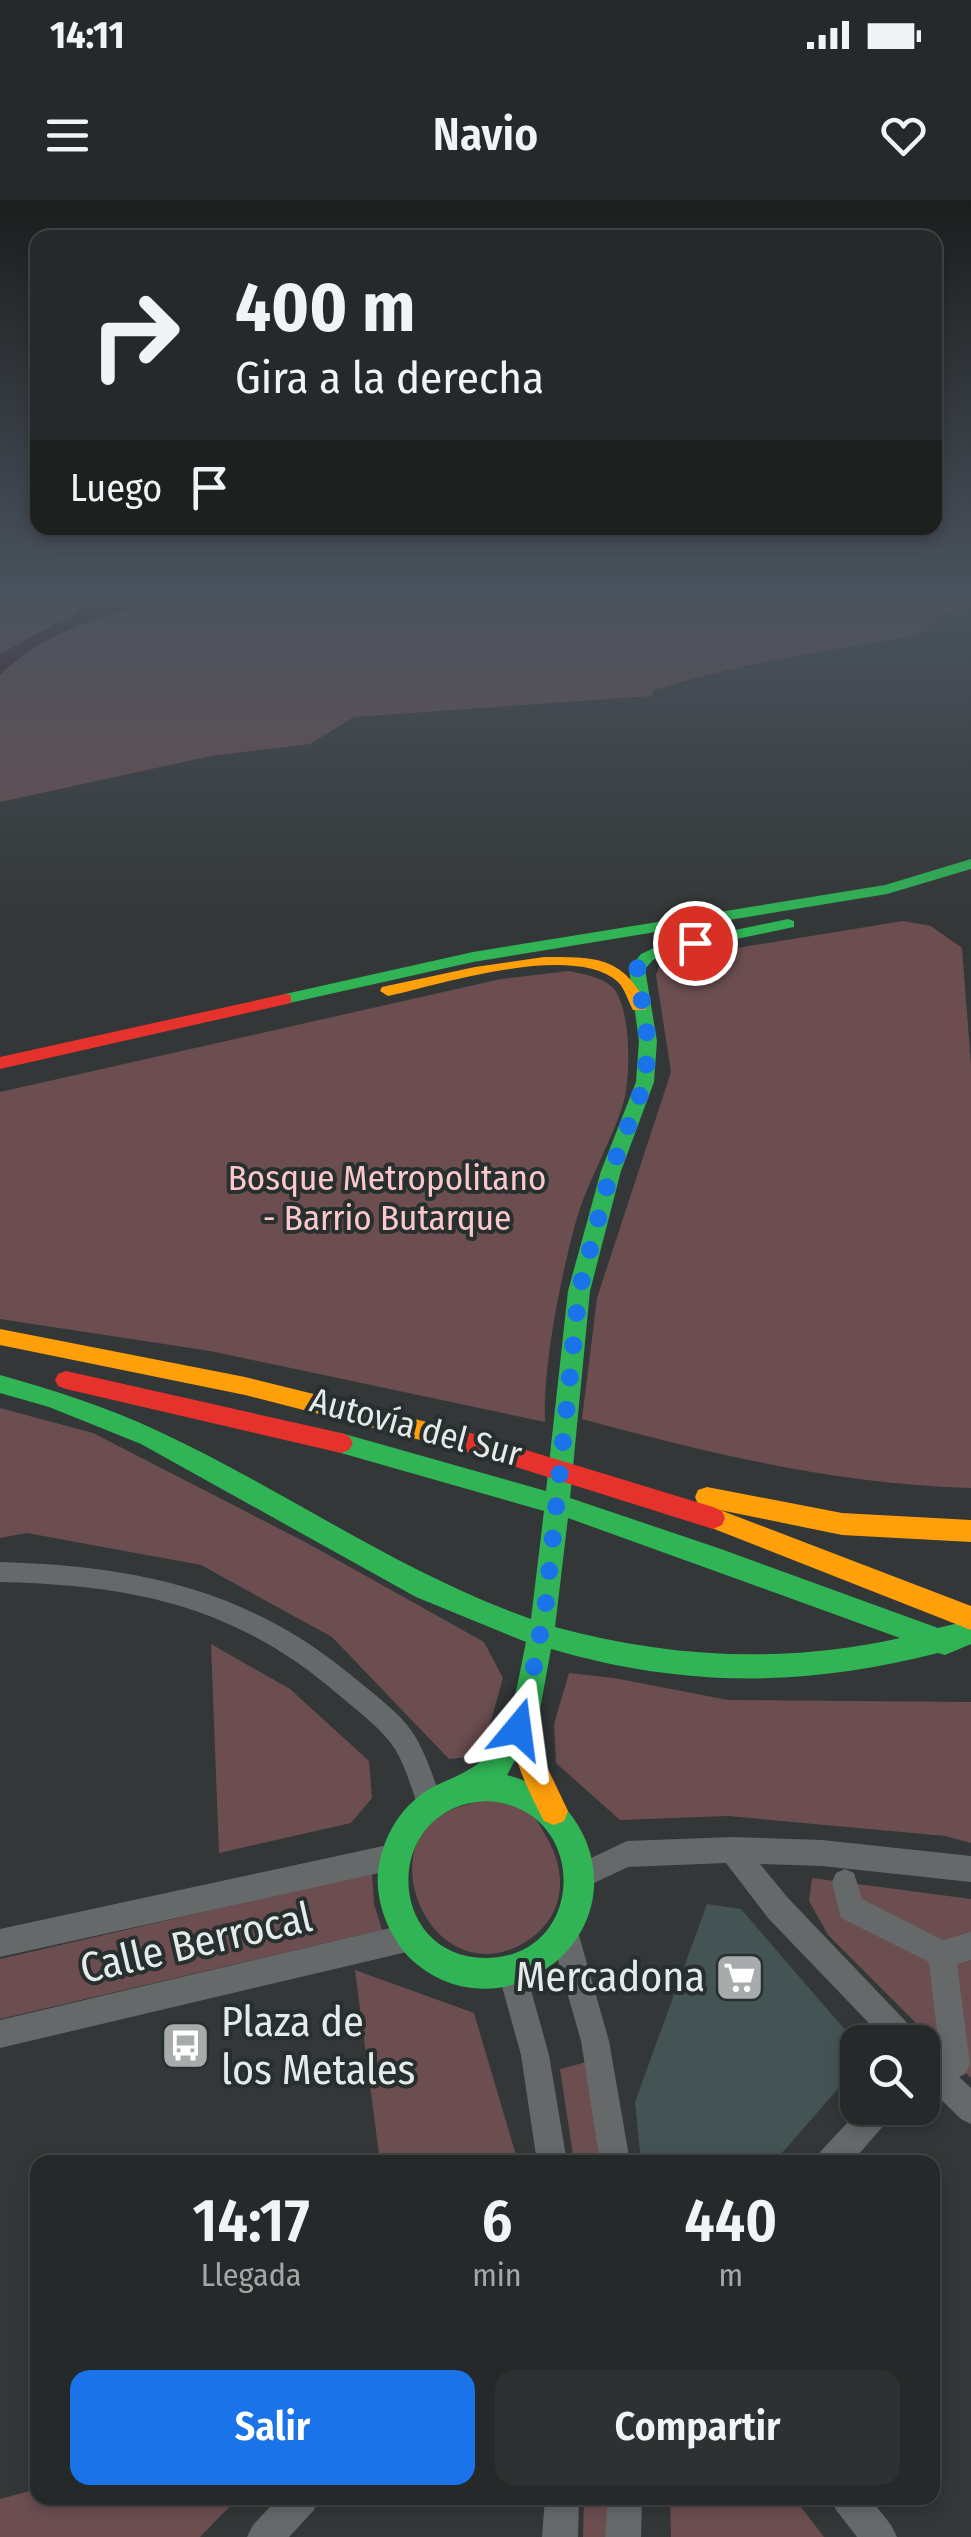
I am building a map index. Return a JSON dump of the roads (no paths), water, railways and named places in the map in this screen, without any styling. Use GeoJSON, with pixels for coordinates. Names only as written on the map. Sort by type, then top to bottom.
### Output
{"type":"FeatureCollection","features":[{"type":"Feature","properties":{"kind":"main road"},"geometry":{"type":"LineString","coordinates":[[0,1063],[474,957],[887,889],[971,864]]}},
{"type":"Feature","properties":{"kind":"main road"},"geometry":{"type":"LineString","coordinates":[[525,1715],[533,1770],[573,1847],[579,1877],[572,1914],[564,1932],[532,1963],[512,1972],[474,1975],[438,1962],[411,1936],[395,1898],[397,1856],[409,1826],[430,1804],[468,1786],[500,1763],[525,1715],[546,1602],[579,1291],[611,1171],[645,1082],[648,1041],[637,969],[646,957],[664,949],[873,908],[971,882]]}},
{"type":"Feature","properties":{"kind":"main road"},"geometry":{"type":"LineString","coordinates":[[0,1080],[511,963],[788,924]]}},
{"type":"Feature","properties":{"kind":"main road"},"geometry":{"type":"LineString","coordinates":[[388,990],[557,961],[585,962],[624,978],[643,1014]]}},
{"type":"Feature","properties":{"kind":"main road","name":"Autovía del Sur"},"geometry":{"type":"LineString","coordinates":[[0,1338],[247,1384],[655,1490],[971,1618]]}},
{"type":"Feature","properties":{"kind":"main road","name":"Autovía del Sur"},"geometry":{"type":"LineString","coordinates":[[0,1368],[232,1413],[482,1480],[650,1532],[971,1653]]}},
{"type":"Feature","properties":{"kind":"main road"},"geometry":{"type":"LineString","coordinates":[[0,1384],[55,1395],[195,1454],[440,1598],[492,1621],[578,1648],[712,1668],[806,1668],[864,1661],[971,1632]]}},
{"type":"Feature","properties":{"kind":"main road"},"geometry":{"type":"LineString","coordinates":[[655,1490],[842,1524],[971,1532]]}},
{"type":"Feature","properties":{"kind":"main road"},"geometry":{"type":"LineString","coordinates":[[468,1786],[494,1784],[518,1790],[541,1803],[559,1821]]}},
{"type":"Feature","properties":{"kind":"street"},"geometry":{"type":"LineString","coordinates":[[0,1572],[121,1578],[193,1597],[269,1628],[332,1670],[403,1740],[430,1804]]}},
{"type":"Feature","properties":{"kind":"street"},"geometry":{"type":"LineString","coordinates":[[579,1877],[627,1854],[732,1850],[971,1868]]}},
{"type":"Feature","properties":{"kind":"street"},"geometry":{"type":"LineString","coordinates":[[732,1850],[778,1908],[890,2025]]}},
{"type":"Feature","properties":{"kind":"street","name":"Calle Berrocal"},"geometry":{"type":"LineString","coordinates":[[0,1943],[397,1856]]}},
{"type":"Feature","properties":{"kind":"street"},"geometry":{"type":"LineString","coordinates":[[845,1882],[851,1908],[942,1954],[971,1946]]}},
{"type":"Feature","properties":{"kind":"street"},"geometry":{"type":"LineString","coordinates":[[564,1932],[595,2041],[613,2155]]}},
{"type":"Feature","properties":{"kind":"street","name":"Calle Berrocal"},"geometry":{"type":"LineString","coordinates":[[0,2034],[411,1936]]}},
{"type":"Feature","properties":{"kind":"street"},"geometry":{"type":"LineString","coordinates":[[942,1954],[955,2064]]}},
{"type":"Feature","properties":{"kind":"street"},"geometry":{"type":"LineString","coordinates":[[512,1972],[535,2055],[551,2155]]}},
{"type":"Feature","properties":{"kind":"street"},"geometry":{"type":"LineString","coordinates":[[940,2078],[971,2109]]}},
{"type":"Feature","properties":{"kind":"street"},"geometry":{"type":"LineString","coordinates":[[838,2155],[865,2125]]}},
{"type":"Feature","properties":{"kind":"street"},"geometry":{"type":"LineString","coordinates":[[265,2537],[295,2505]]}},
{"type":"Feature","properties":{"kind":"street"},"geometry":{"type":"LineString","coordinates":[[560,2537],[562,2505]]}},
{"type":"Feature","properties":{"kind":"street"},"geometry":{"type":"LineString","coordinates":[[624,2505],[624,2537]]}},
{"type":"Feature","properties":{"kind":"street"},"geometry":{"type":"LineString","coordinates":[[853,2505],[878,2537]]}},
{"type":"Feature","properties":{"kind":"place","name":"Mercadona"},"geometry":{"type":"Point","coordinates":[740,1977]}},
{"type":"Feature","properties":{"kind":"place","name":"Plaza de los Metales"},"geometry":{"type":"Point","coordinates":[186,2046]}},
{"type":"Feature","properties":{"kind":"park label","name":"Bosque Metropolitano - Barrio Butarque"},"geometry":{"type":"Point","coordinates":[387,1198]}}]}
